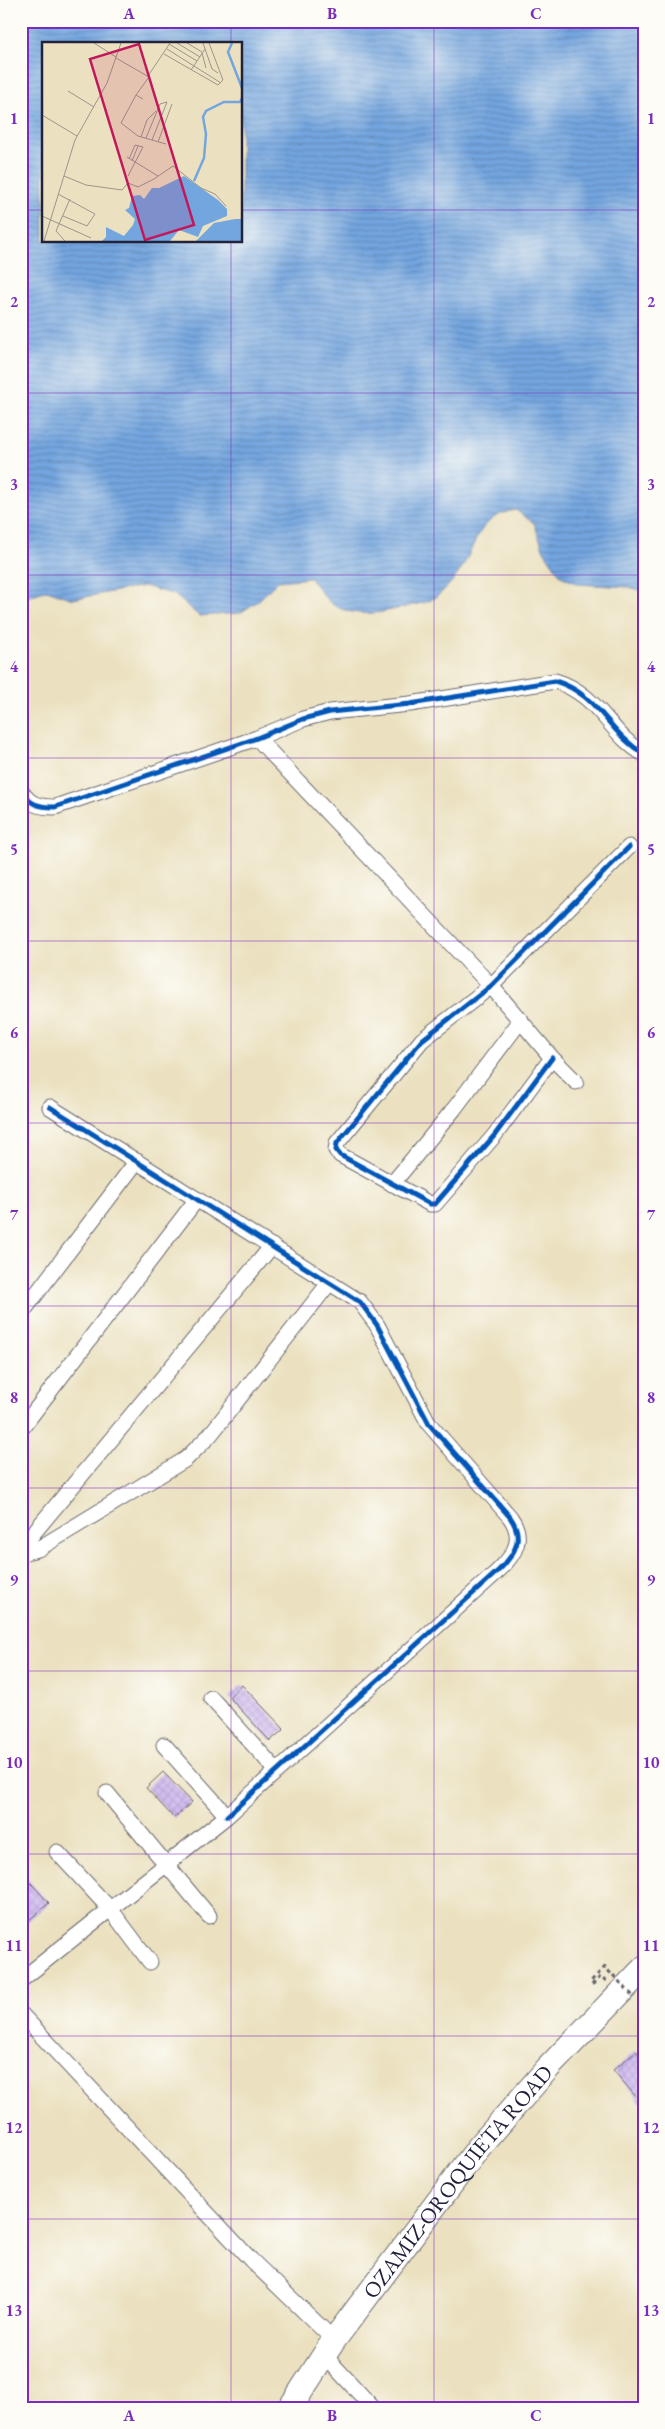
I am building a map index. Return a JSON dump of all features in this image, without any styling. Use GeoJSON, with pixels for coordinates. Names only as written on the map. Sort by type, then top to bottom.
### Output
{"type":"FeatureCollection","features":[{"type":"Feature","properties":{"kind":"main road","name":"OZAMIZ-OROQUIETA ROAD"},"geometry":{"type":"LineString","coordinates":[[290,2408],[329,2348],[479,2147],[548,2068],[644,1968]]}},
{"type":"Feature","properties":{"kind":"street"},"geometry":{"type":"LineString","coordinates":[[21,791],[27,800],[38,807],[55,807],[330,712],[410,704],[555,681],[568,685],[585,695],[631,746],[644,754]]}},
{"type":"Feature","properties":{"kind":"street"},"geometry":{"type":"LineString","coordinates":[[257,738],[490,986],[552,1058],[576,1082]]}},
{"type":"Feature","properties":{"kind":"street"},"geometry":{"type":"LineString","coordinates":[[552,1058],[494,1136],[439,1201],[430,1204],[340,1155],[336,1150],[337,1143],[422,1040],[490,986],[629,847]]}},
{"type":"Feature","properties":{"kind":"street"},"geometry":{"type":"LineString","coordinates":[[392,1184],[454,1109],[521,1020]]}},
{"type":"Feature","properties":{"kind":"street"},"geometry":{"type":"LineString","coordinates":[[21,1980],[111,1910],[226,1816],[499,1570],[512,1556],[518,1537],[510,1517],[429,1424],[372,1316],[360,1302],[50,1107]]}},
{"type":"Feature","properties":{"kind":"street"},"geometry":{"type":"LineString","coordinates":[[21,1314],[137,1161]]}},
{"type":"Feature","properties":{"kind":"street"},"geometry":{"type":"LineString","coordinates":[[21,1429],[197,1199]]}},
{"type":"Feature","properties":{"kind":"street"},"geometry":{"type":"LineString","coordinates":[[21,1548],[272,1246]]}},
{"type":"Feature","properties":{"kind":"street"},"geometry":{"type":"LineString","coordinates":[[21,1553],[38,1549],[186,1459],[210,1435],[330,1282]]}},
{"type":"Feature","properties":{"kind":"street"},"geometry":{"type":"LineString","coordinates":[[211,1698],[276,1771]]}},
{"type":"Feature","properties":{"kind":"street"},"geometry":{"type":"LineString","coordinates":[[164,1745],[226,1816]]}},
{"type":"Feature","properties":{"kind":"street"},"geometry":{"type":"LineString","coordinates":[[107,1793],[209,1916]]}},
{"type":"Feature","properties":{"kind":"street"},"geometry":{"type":"LineString","coordinates":[[57,1852],[111,1910],[150,1962]]}},
{"type":"Feature","properties":{"kind":"street"},"geometry":{"type":"LineString","coordinates":[[21,2014],[251,2260],[329,2348],[373,2408]]}},
{"type":"Feature","properties":{"kind":"path"},"geometry":{"type":"LineString","coordinates":[[601,1976],[593,1984],[590,1982],[605,1967],[633,1996]]}},
{"type":"Feature","properties":{"kind":"water"},"geometry":{"type":"Polygon","coordinates":[[[21,21],[644,21],[644,591],[628,587],[578,584],[561,576],[544,551],[534,523],[516,510],[502,514],[491,520],[484,527],[462,569],[437,596],[426,602],[381,612],[354,612],[335,606],[310,578],[278,581],[258,601],[240,613],[199,616],[175,595],[144,586],[73,599],[47,590],[21,599],[21,21]]]}},
{"type":"Feature","properties":{"kind":"building"},"geometry":{"type":"Polygon","coordinates":[[[242,1685],[284,1729],[270,1741],[229,1697],[242,1685]]]}},
{"type":"Feature","properties":{"kind":"building"},"geometry":{"type":"Polygon","coordinates":[[[163,1772],[192,1802],[174,1818],[146,1788],[163,1772]]]}},
{"type":"Feature","properties":{"kind":"building"},"geometry":{"type":"Polygon","coordinates":[[[21,1872],[49,1903],[21,1927],[21,1872]]]}},
{"type":"Feature","properties":{"kind":"building"},"geometry":{"type":"Polygon","coordinates":[[[636,2051],[644,2061],[644,2106],[613,2070],[636,2051]]]}},
{"type":"Feature","properties":{"kind":"cycle path"},"geometry":{"type":"LineString","coordinates":[[21,791],[35,804],[55,807],[257,738],[303,719],[330,712],[410,704],[555,681],[570,687],[593,704],[621,736],[644,754]]}},
{"type":"Feature","properties":{"kind":"cycle path"},"geometry":{"type":"LineString","coordinates":[[552,1058],[494,1136],[435,1204],[430,1204],[340,1155],[336,1150],[337,1143],[422,1040],[491,986],[629,847]]}},
{"type":"Feature","properties":{"kind":"cycle path"},"geometry":{"type":"LineString","coordinates":[[50,1107],[360,1302],[377,1325],[429,1424],[510,1517],[517,1532],[516,1545],[513,1552],[499,1570],[227,1816]]}}]}
